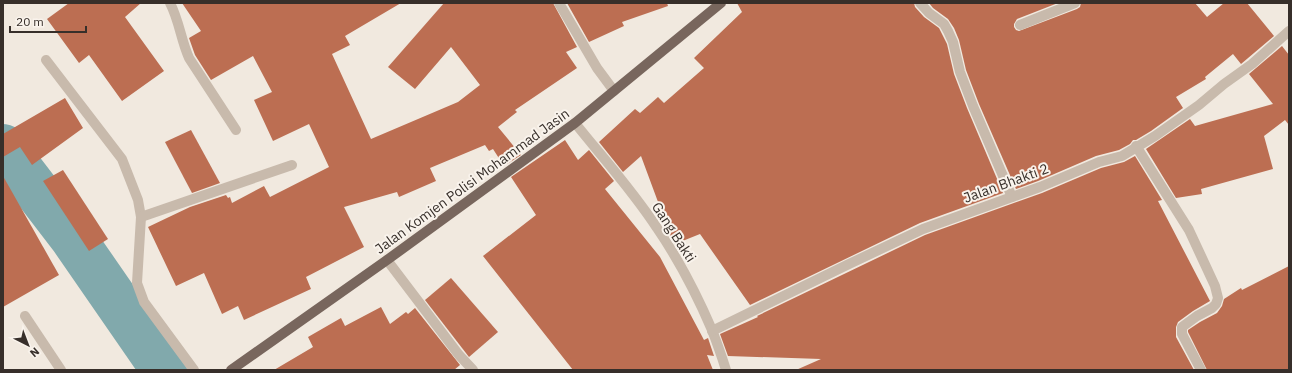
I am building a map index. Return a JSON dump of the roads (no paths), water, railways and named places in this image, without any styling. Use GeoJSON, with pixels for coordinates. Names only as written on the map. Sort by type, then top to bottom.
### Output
{"type":"FeatureCollection","features":[{"type":"Feature","properties":{"kind":"main road","name":"Jalan Komjen Polisi Mohammad Jasin"},"geometry":{"type":"LineString","coordinates":[[231,370],[388,260],[575,123],[721,3]]}},
{"type":"Feature","properties":{"kind":"street"},"geometry":{"type":"LineString","coordinates":[[170,3],[177,20],[188,58],[236,130]]}},
{"type":"Feature","properties":{"kind":"street"},"geometry":{"type":"LineString","coordinates":[[559,3],[597,68],[614,91]]}},
{"type":"Feature","properties":{"kind":"street"},"geometry":{"type":"LineString","coordinates":[[920,3],[929,13],[944,24],[948,31],[953,42],[960,72],[973,106],[1012,197]]}},
{"type":"Feature","properties":{"kind":"street"},"geometry":{"type":"LineString","coordinates":[[1020,25],[1075,3]]}},
{"type":"Feature","properties":{"kind":"street","name":"Jalan Bhakti 2"},"geometry":{"type":"LineString","coordinates":[[712,331],[923,229],[1040,187],[1099,162],[1122,156],[1136,146],[1155,136],[1199,105],[1224,84],[1252,64],[1289,31]]}},
{"type":"Feature","properties":{"kind":"street"},"geometry":{"type":"LineString","coordinates":[[46,60],[122,159],[138,200],[141,217],[137,283],[144,302],[194,370]]}},
{"type":"Feature","properties":{"kind":"street","name":"Gang Bakti"},"geometry":{"type":"LineString","coordinates":[[575,123],[657,228],[695,293],[712,331],[726,370]]}},
{"type":"Feature","properties":{"kind":"street"},"geometry":{"type":"LineString","coordinates":[[1136,146],[1189,230],[1215,286],[1218,298],[1216,304],[1212,308],[1196,316],[1182,327],[1182,334],[1201,370]]}},
{"type":"Feature","properties":{"kind":"street"},"geometry":{"type":"LineString","coordinates":[[141,217],[292,165]]}},
{"type":"Feature","properties":{"kind":"street"},"geometry":{"type":"LineString","coordinates":[[388,260],[459,355],[473,370]]}},
{"type":"Feature","properties":{"kind":"street"},"geometry":{"type":"LineString","coordinates":[[25,316],[61,370]]}},
{"type":"Feature","properties":{"kind":"waterway"},"geometry":{"type":"LineString","coordinates":[[3,147],[72,237],[164,370]]}}]}
